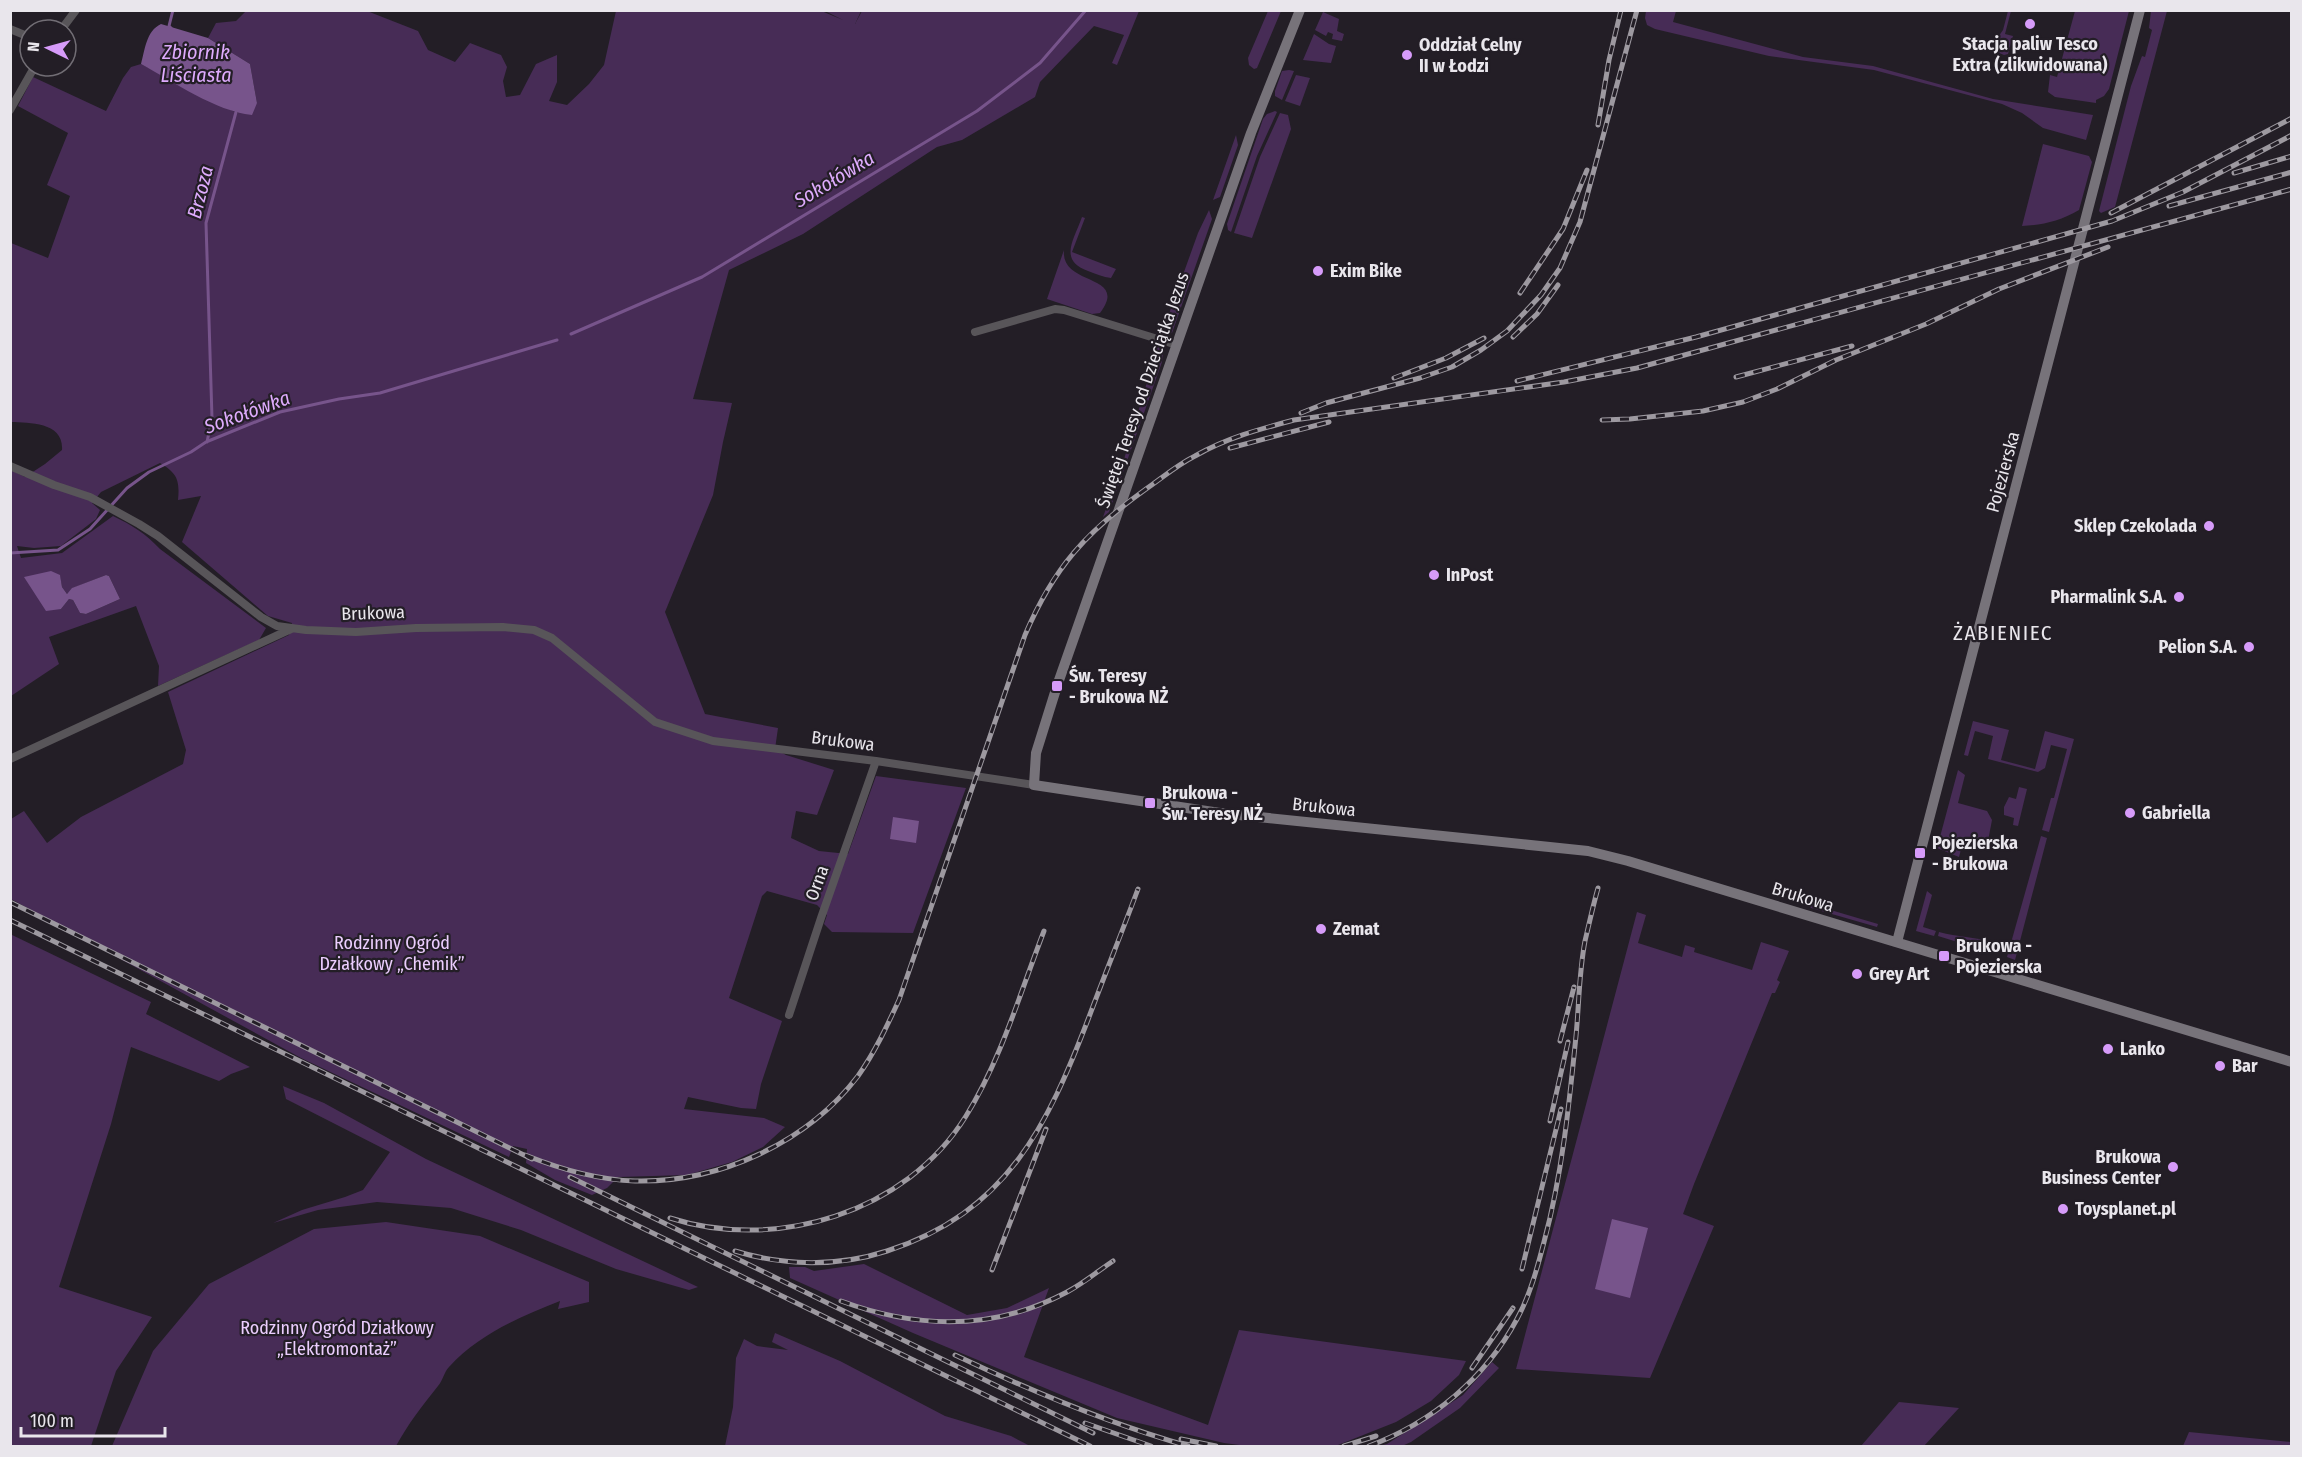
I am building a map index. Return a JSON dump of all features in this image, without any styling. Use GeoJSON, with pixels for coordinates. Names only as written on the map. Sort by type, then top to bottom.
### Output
{"type":"FeatureCollection","features":[{"type":"Feature","properties":{"kind":"street","name":"Świętej Teresy od Dzieciątka Jezus"},"geometry":{"type":"LineString","coordinates":[[1034,785],[1034,759],[1044,724],[1251,133],[1300,10]]}},
{"type":"Feature","properties":{"kind":"street","name":"Pojezierska"},"geometry":{"type":"LineString","coordinates":[[1897,942],[2140,10]]}},
{"type":"Feature","properties":{"kind":"street"},"geometry":{"type":"LineString","coordinates":[[10,110],[27,78]]}},
{"type":"Feature","properties":{"kind":"street"},"geometry":{"type":"LineString","coordinates":[[975,332],[1055,309],[1177,345]]}},
{"type":"Feature","properties":{"kind":"street","name":"Brukowa"},"geometry":{"type":"LineString","coordinates":[[10,466],[101,503],[158,536],[270,623],[291,629],[356,632],[417,628],[526,628],[552,638],[655,722],[713,741],[876,761],[1220,813],[1588,851],[1628,861],[2292,1062]]}},
{"type":"Feature","properties":{"kind":"street","name":"Brukowa"},"geometry":{"type":"LineString","coordinates":[[10,759],[291,629]]}},
{"type":"Feature","properties":{"kind":"street","name":"Orna"},"geometry":{"type":"LineString","coordinates":[[789,1016],[876,761]]}},
{"type":"Feature","properties":{"kind":"green space","name":"Rodzinny Ogród Działkowy „Chemik”"},"geometry":{"type":"Polygon","coordinates":[[[819,10],[843,20],[825,11],[861,11],[855,24],[862,11],[1139,11],[1117,65],[1112,63],[1124,35],[1094,26],[1040,82],[1035,97],[962,140],[937,147],[803,234],[729,270],[693,399],[732,403],[713,495],[665,612],[705,714],[778,728],[775,749],[786,755],[834,770],[817,815],[796,811],[791,838],[819,851],[848,854],[876,776],[966,788],[913,933],[832,932],[824,924],[827,915],[817,905],[767,891],[762,896],[729,998],[782,1021],[761,1084],[756,1109],[688,1097],[684,1109],[764,1118],[785,1127],[763,1147],[732,1162],[687,1175],[618,1177],[607,1188],[592,1195],[555,1180],[526,1163],[527,1149],[513,1146],[509,1157],[301,1058],[11,899],[11,819],[24,811],[47,843],[81,817],[183,764],[186,750],[168,692],[289,635],[292,623],[268,616],[182,542],[201,496],[178,500],[178,482],[174,474],[160,463],[101,492],[92,503],[100,510],[96,519],[61,546],[34,548],[17,546],[21,558],[62,553],[113,516],[144,534],[160,549],[266,628],[259,640],[158,686],[159,666],[136,606],[49,637],[59,664],[11,696],[11,470],[25,477],[62,450],[58,434],[52,429],[36,424],[11,422],[11,243],[48,258],[70,196],[47,185],[68,133],[18,106],[32,78],[106,111],[131,67],[141,64],[237,113],[257,103],[250,64],[208,38],[216,23],[236,21],[246,11],[367,11],[418,31],[428,50],[455,62],[470,43],[501,55],[507,67],[503,81],[506,97],[520,95],[536,64],[557,55],[557,82],[549,101],[567,105],[589,84],[604,65],[616,11],[819,10]],[[106,575],[73,588],[67,594],[62,587],[60,576],[61,609],[69,599],[73,600],[80,613],[86,614],[120,599],[109,576],[106,575]]]}},
{"type":"Feature","properties":{"kind":"green space"},"geometry":{"type":"Polygon","coordinates":[[[1268,11],[1281,11],[1257,68],[1254,69],[1249,65],[1248,58],[1268,11]]]}},
{"type":"Feature","properties":{"kind":"green space"},"geometry":{"type":"Polygon","coordinates":[[[1646,11],[1676,11],[1673,22],[1803,57],[1873,66],[1993,99],[2093,115],[2086,140],[2043,128],[2022,113],[2002,104],[1874,70],[1769,56],[1655,29],[1647,25],[1646,11]]]}},
{"type":"Feature","properties":{"kind":"green space"},"geometry":{"type":"Polygon","coordinates":[[[2008,11],[2011,11],[2005,34],[2013,36],[2008,54],[2004,55],[1997,52],[1994,43],[2003,30],[2008,11]]]}},
{"type":"Feature","properties":{"kind":"green space"},"geometry":{"type":"Polygon","coordinates":[[[2075,11],[2129,11],[2109,89],[2104,96],[2096,100],[2096,103],[2055,97],[2048,92],[2050,75],[2057,77],[2075,11]]]}},
{"type":"Feature","properties":{"kind":"green space"},"geometry":{"type":"Polygon","coordinates":[[[2151,11],[2167,11],[2115,207],[2101,213],[2099,211],[2131,86],[2142,56],[2145,57],[2152,30],[2149,28],[2151,11]]]}},
{"type":"Feature","properties":{"kind":"green space"},"geometry":{"type":"Polygon","coordinates":[[[1323,12],[1339,19],[1337,31],[1344,34],[1342,41],[1332,39],[1333,34],[1328,32],[1326,36],[1315,30],[1323,12]]]}},
{"type":"Feature","properties":{"kind":"green space"},"geometry":{"type":"Polygon","coordinates":[[[1314,34],[1336,46],[1331,63],[1303,60],[1314,34]]]}},
{"type":"Feature","properties":{"kind":"green space"},"geometry":{"type":"Polygon","coordinates":[[[1282,71],[1294,71],[1282,100],[1275,96],[1275,91],[1282,71]]]}},
{"type":"Feature","properties":{"kind":"green space"},"geometry":{"type":"Polygon","coordinates":[[[1296,75],[1310,78],[1300,106],[1285,101],[1296,75]]]}},
{"type":"Feature","properties":{"kind":"green space"},"geometry":{"type":"Polygon","coordinates":[[[1277,112],[1257,156],[1231,232],[1227,224],[1263,119],[1267,114],[1277,112]]]}},
{"type":"Feature","properties":{"kind":"green space"},"geometry":{"type":"Polygon","coordinates":[[[1280,113],[1288,115],[1291,129],[1252,238],[1234,233],[1260,157],[1280,113]]]}},
{"type":"Feature","properties":{"kind":"green space"},"geometry":{"type":"Polygon","coordinates":[[[1236,135],[1238,145],[1220,197],[1213,200],[1236,135]]]}},
{"type":"Feature","properties":{"kind":"green space"},"geometry":{"type":"Polygon","coordinates":[[[2043,144],[2089,156],[2092,162],[2079,210],[2051,222],[2022,226],[2043,144]]]}},
{"type":"Feature","properties":{"kind":"green space"},"geometry":{"type":"Polygon","coordinates":[[[1209,210],[1212,219],[1172,333],[1161,336],[1198,233],[1209,210]]]}},
{"type":"Feature","properties":{"kind":"green space"},"geometry":{"type":"Polygon","coordinates":[[[1082,217],[1085,218],[1072,252],[1116,269],[1111,278],[1088,271],[1073,261],[1071,255],[1072,241],[1082,217]]]}},
{"type":"Feature","properties":{"kind":"green space"},"geometry":{"type":"Polygon","coordinates":[[[1064,250],[1066,262],[1072,270],[1101,285],[1106,291],[1107,300],[1100,313],[1092,314],[1047,299],[1064,250]]]}},
{"type":"Feature","properties":{"kind":"green space"},"geometry":{"type":"Polygon","coordinates":[[[1158,345],[1163,352],[1162,362],[1109,512],[1103,517],[1125,456],[1158,345]]]}},
{"type":"Feature","properties":{"kind":"green space"},"geometry":{"type":"Polygon","coordinates":[[[1973,721],[2009,730],[2001,760],[2035,769],[2045,731],[2074,739],[2049,832],[2042,830],[2051,798],[2054,798],[2067,749],[2051,745],[2045,768],[2038,772],[1988,759],[1993,736],[1975,731],[1968,756],[1964,755],[1973,721]]]}},
{"type":"Feature","properties":{"kind":"green space"},"geometry":{"type":"Polygon","coordinates":[[[1958,770],[1965,775],[1958,803],[1987,811],[1992,820],[1988,841],[1964,838],[1959,857],[1937,848],[1958,770]]]}},
{"type":"Feature","properties":{"kind":"green space"},"geometry":{"type":"Polygon","coordinates":[[[2019,787],[2027,789],[2018,826],[2013,825],[2014,818],[2004,815],[2004,807],[2009,797],[2016,799],[2019,787]]]}},
{"type":"Feature","properties":{"kind":"green space"},"geometry":{"type":"Polygon","coordinates":[[[2041,836],[2047,838],[2015,960],[2007,957],[2041,836]]]}},
{"type":"Feature","properties":{"kind":"green space"},"geometry":{"type":"Polygon","coordinates":[[[1927,891],[1932,895],[1923,927],[1936,931],[1934,936],[1916,931],[1927,891]]]}},
{"type":"Feature","properties":{"kind":"green space"},"geometry":{"type":"Polygon","coordinates":[[[1807,903],[1878,924],[1877,927],[1811,908],[1807,903]]]}},
{"type":"Feature","properties":{"kind":"green space"},"geometry":{"type":"Polygon","coordinates":[[[1637,912],[1646,915],[1638,943],[1682,957],[1685,945],[1695,948],[1694,952],[1752,970],[1761,942],[1789,951],[1777,980],[1780,982],[1775,993],[1772,993],[1683,1214],[1714,1226],[1650,1378],[1516,1369],[1637,912]]]}},
{"type":"Feature","properties":{"kind":"green space"},"geometry":{"type":"Polygon","coordinates":[[[1939,932],[1993,942],[1990,952],[1938,936],[1939,932]]]}},
{"type":"Feature","properties":{"kind":"green space"},"geometry":{"type":"Polygon","coordinates":[[[10,934],[151,1002],[146,1014],[250,1067],[219,1081],[131,1047],[111,1124],[59,1287],[152,1317],[116,1371],[91,1446],[11,1446],[10,934]]]}},
{"type":"Feature","properties":{"kind":"green space"},"geometry":{"type":"Polygon","coordinates":[[[283,1086],[324,1103],[426,1159],[698,1287],[689,1290],[616,1269],[521,1230],[451,1208],[377,1202],[318,1210],[273,1223],[302,1210],[363,1190],[390,1152],[286,1099],[283,1086]]]}},
{"type":"Feature","properties":{"kind":"green space","name":"Rodzinny Ogród Działkowy „Elektromontaż”"},"geometry":{"type":"Polygon","coordinates":[[[386,1222],[480,1236],[589,1282],[589,1302],[558,1309],[560,1301],[515,1320],[473,1345],[447,1369],[440,1384],[405,1430],[396,1446],[112,1446],[153,1351],[209,1284],[314,1229],[386,1222]]]}},
{"type":"Feature","properties":{"kind":"green space"},"geometry":{"type":"Polygon","coordinates":[[[864,1264],[967,1315],[1007,1308],[1049,1288],[1024,1357],[1208,1425],[1239,1330],[1466,1361],[1459,1375],[1431,1401],[1396,1422],[1338,1445],[1247,1446],[1224,1443],[1117,1418],[913,1333],[790,1278],[789,1267],[805,1267],[814,1271],[864,1264]]]}},
{"type":"Feature","properties":{"kind":"green space"},"geometry":{"type":"Polygon","coordinates":[[[775,1333],[840,1361],[945,1416],[1011,1436],[1030,1446],[725,1446],[733,1407],[736,1358],[744,1339],[757,1346],[788,1350],[772,1342],[775,1333]]]}},
{"type":"Feature","properties":{"kind":"green space"},"geometry":{"type":"Polygon","coordinates":[[[1492,1362],[1499,1368],[1460,1408],[1411,1442],[1402,1446],[1379,1446],[1387,1444],[1463,1395],[1492,1362]]]}},
{"type":"Feature","properties":{"kind":"green space"},"geometry":{"type":"Polygon","coordinates":[[[1899,1402],[1959,1408],[1924,1446],[1861,1446],[1899,1402]]]}},
{"type":"Feature","properties":{"kind":"green space"},"geometry":{"type":"Polygon","coordinates":[[[2189,1432],[2291,1442],[2291,1446],[2183,1446],[2189,1432]]]}},
{"type":"Feature","properties":{"kind":"water","name":"Zbiornik Liściasta"},"geometry":{"type":"Polygon","coordinates":[[[161,24],[208,38],[250,64],[257,103],[252,115],[209,102],[141,64],[149,36],[161,24]]]}},
{"type":"Feature","properties":{"kind":"water"},"geometry":{"type":"Polygon","coordinates":[[[51,571],[60,575],[62,587],[67,594],[72,588],[106,575],[109,576],[120,599],[86,614],[80,613],[73,600],[69,599],[61,609],[46,611],[24,577],[51,571]]]}},
{"type":"Feature","properties":{"kind":"water"},"geometry":{"type":"Polygon","coordinates":[[[893,817],[919,821],[916,843],[890,839],[893,817]]]}},
{"type":"Feature","properties":{"kind":"water"},"geometry":{"type":"Polygon","coordinates":[[[1612,1219],[1648,1228],[1630,1298],[1595,1289],[1612,1219]]]}},
{"type":"Feature","properties":{"kind":"waterway","name":"Brzoza"},"geometry":{"type":"LineString","coordinates":[[171,28],[169,26],[173,10]]}},
{"type":"Feature","properties":{"kind":"waterway","name":"Sokołówka"},"geometry":{"type":"LineString","coordinates":[[571,334],[702,277],[977,111],[1040,63],[1086,10]]}},
{"type":"Feature","properties":{"kind":"waterway","name":"Brzoza"},"geometry":{"type":"LineString","coordinates":[[207,442],[212,418],[206,223],[236,112]]}},
{"type":"Feature","properties":{"kind":"waterway","name":"Sokołówka"},"geometry":{"type":"LineString","coordinates":[[10,553],[58,550],[90,529],[127,488],[149,472],[191,452],[206,442],[280,412],[380,393],[557,340]]}},
{"type":"Feature","properties":{"kind":"railway"},"geometry":{"type":"LineString","coordinates":[[1598,125],[1609,60],[1621,10]]}},
{"type":"Feature","properties":{"kind":"railway"},"geometry":{"type":"LineString","coordinates":[[1301,413],[1326,403],[1452,367],[1507,331],[1541,295],[1560,268],[1580,222],[1637,10]]}},
{"type":"Feature","properties":{"kind":"railway"},"geometry":{"type":"LineString","coordinates":[[2111,213],[2292,118]]}},
{"type":"Feature","properties":{"kind":"railway"},"geometry":{"type":"LineString","coordinates":[[1517,381],[1696,337],[2112,221],[2183,192],[2292,135]]}},
{"type":"Feature","properties":{"kind":"railway"},"geometry":{"type":"LineString","coordinates":[[2234,173],[2292,156]]}},
{"type":"Feature","properties":{"kind":"railway"},"geometry":{"type":"LineString","coordinates":[[1520,293],[1563,229],[1587,170]]}},
{"type":"Feature","properties":{"kind":"railway"},"geometry":{"type":"LineString","coordinates":[[2169,206],[2292,172]]}},
{"type":"Feature","properties":{"kind":"railway"},"geometry":{"type":"LineString","coordinates":[[525,1155],[579,1173],[621,1180],[667,1180],[698,1175],[759,1154],[787,1139],[837,1100],[870,1058],[899,1000],[1025,635],[1036,611],[1060,570],[1089,536],[1125,505],[1188,460],[1231,439],[1294,420],[1564,382],[1637,368],[2292,189]]}},
{"type":"Feature","properties":{"kind":"railway"},"geometry":{"type":"LineString","coordinates":[[1602,420],[1703,411],[1743,402],[1777,389],[1836,360],[1926,324],[1999,289],[2108,247]]}},
{"type":"Feature","properties":{"kind":"railway"},"geometry":{"type":"LineString","coordinates":[[1513,337],[1537,314],[1558,285]]}},
{"type":"Feature","properties":{"kind":"railway"},"geometry":{"type":"LineString","coordinates":[[1394,378],[1446,358],[1484,338]]}},
{"type":"Feature","properties":{"kind":"railway"},"geometry":{"type":"LineString","coordinates":[[1736,377],[1852,346]]}},
{"type":"Feature","properties":{"kind":"railway"},"geometry":{"type":"LineString","coordinates":[[1230,448],[1329,422]]}},
{"type":"Feature","properties":{"kind":"railway"},"geometry":{"type":"LineString","coordinates":[[1369,1446],[1414,1425],[1435,1412],[1454,1396],[1489,1361],[1504,1341],[1526,1301],[1544,1242],[1560,1166],[1571,1088],[1583,953],[1598,888]]}},
{"type":"Feature","properties":{"kind":"railway"},"geometry":{"type":"LineString","coordinates":[[735,1251],[773,1260],[811,1263],[868,1256],[887,1251],[928,1234],[963,1213],[993,1189],[1017,1161],[1057,1094],[1138,889]]}},
{"type":"Feature","properties":{"kind":"railway"},"geometry":{"type":"LineString","coordinates":[[10,902],[532,1159]]}},
{"type":"Feature","properties":{"kind":"railway"},"geometry":{"type":"LineString","coordinates":[[10,920],[1090,1446]]}},
{"type":"Feature","properties":{"kind":"railway"},"geometry":{"type":"LineString","coordinates":[[670,1218],[711,1227],[753,1230],[794,1226],[835,1216],[874,1200],[909,1178],[940,1150],[966,1116],[978,1095],[1000,1049],[1044,931]]}},
{"type":"Feature","properties":{"kind":"railway"},"geometry":{"type":"LineString","coordinates":[[1560,1041],[1574,987]]}},
{"type":"Feature","properties":{"kind":"railway"},"geometry":{"type":"LineString","coordinates":[[1550,1121],[1568,1042]]}},
{"type":"Feature","properties":{"kind":"railway"},"geometry":{"type":"LineString","coordinates":[[1522,1269],[1561,1109]]}},
{"type":"Feature","properties":{"kind":"railway"},"geometry":{"type":"LineString","coordinates":[[992,1270],[1046,1129]]}},
{"type":"Feature","properties":{"kind":"railway"},"geometry":{"type":"LineString","coordinates":[[570,1177],[1093,1433]]}},
{"type":"Feature","properties":{"kind":"railway"},"geometry":{"type":"LineString","coordinates":[[841,1301],[898,1317],[927,1321],[955,1322],[983,1319],[1012,1314],[1039,1305],[1067,1292],[1113,1261]]}},
{"type":"Feature","properties":{"kind":"railway"},"geometry":{"type":"LineString","coordinates":[[1472,1368],[1513,1308]]}},
{"type":"Feature","properties":{"kind":"railway"},"geometry":{"type":"LineString","coordinates":[[955,1355],[1070,1405],[1188,1446]]}},
{"type":"Feature","properties":{"kind":"railway"},"geometry":{"type":"LineString","coordinates":[[1085,1423],[1151,1446]]}},
{"type":"Feature","properties":{"kind":"railway"},"geometry":{"type":"LineString","coordinates":[[1344,1446],[1376,1436]]}},
{"type":"Feature","properties":{"kind":"railway"},"geometry":{"type":"LineString","coordinates":[[1181,1439],[1216,1446]]}},
{"type":"Feature","properties":{"kind":"place","name":"Stacja paliw Tesco Extra (zlikwidowana)"},"geometry":{"type":"Point","coordinates":[2030,24]}},
{"type":"Feature","properties":{"kind":"place","name":"Oddział Celny II w Łodzi"},"geometry":{"type":"Point","coordinates":[1407,55]}},
{"type":"Feature","properties":{"kind":"place","name":"Exim Bike"},"geometry":{"type":"Point","coordinates":[1318,271]}},
{"type":"Feature","properties":{"kind":"place","name":"Sklep Czekolada"},"geometry":{"type":"Point","coordinates":[2209,526]}},
{"type":"Feature","properties":{"kind":"place","name":"InPost"},"geometry":{"type":"Point","coordinates":[1434,575]}},
{"type":"Feature","properties":{"kind":"place","name":"Pharmalink S.A."},"geometry":{"type":"Point","coordinates":[2179,597]}},
{"type":"Feature","properties":{"kind":"place","name":"Pelion S.A."},"geometry":{"type":"Point","coordinates":[2249,647]}},
{"type":"Feature","properties":{"kind":"place","name":"Św. Teresy - Brukowa NŻ"},"geometry":{"type":"Point","coordinates":[1057,686]}},
{"type":"Feature","properties":{"kind":"place","name":"Brukowa - Św. Teresy NŻ"},"geometry":{"type":"Point","coordinates":[1150,803]}},
{"type":"Feature","properties":{"kind":"place","name":"Gabriella"},"geometry":{"type":"Point","coordinates":[2130,813]}},
{"type":"Feature","properties":{"kind":"place","name":"Pojezierska - Brukowa"},"geometry":{"type":"Point","coordinates":[1920,853]}},
{"type":"Feature","properties":{"kind":"place","name":"Zemat"},"geometry":{"type":"Point","coordinates":[1321,929]}},
{"type":"Feature","properties":{"kind":"place","name":"Brukowa - Pojezierska"},"geometry":{"type":"Point","coordinates":[1944,956]}},
{"type":"Feature","properties":{"kind":"place","name":"Grey Art"},"geometry":{"type":"Point","coordinates":[1857,974]}},
{"type":"Feature","properties":{"kind":"place","name":"Lanko"},"geometry":{"type":"Point","coordinates":[2108,1049]}},
{"type":"Feature","properties":{"kind":"place","name":"Bar"},"geometry":{"type":"Point","coordinates":[2220,1066]}},
{"type":"Feature","properties":{"kind":"place","name":"Brukowa Business Center"},"geometry":{"type":"Point","coordinates":[2173,1167]}},
{"type":"Feature","properties":{"kind":"place","name":"Toysplanet.pl"},"geometry":{"type":"Point","coordinates":[2063,1209]}},
{"type":"Feature","properties":{"kind":"district","name":"ŻABIENIEC"},"geometry":{"type":"Point","coordinates":[2003,633]}}]}
